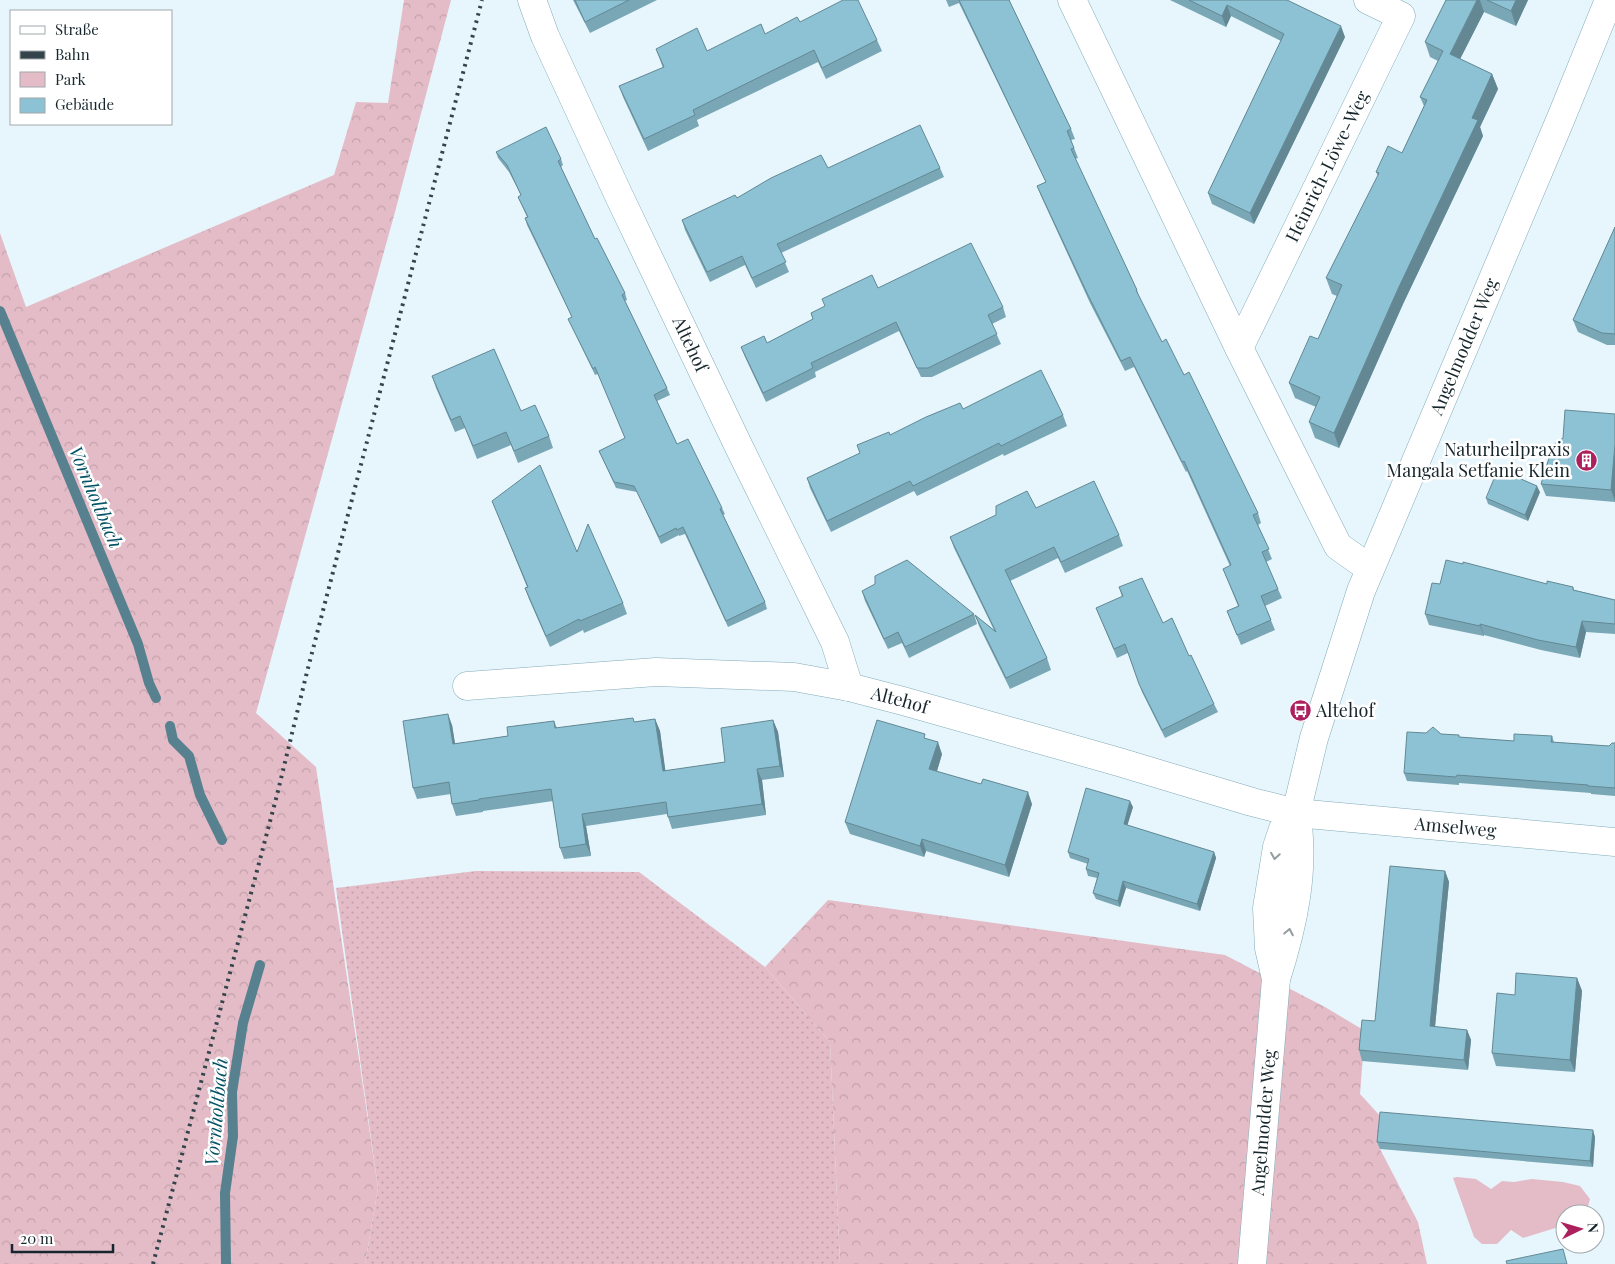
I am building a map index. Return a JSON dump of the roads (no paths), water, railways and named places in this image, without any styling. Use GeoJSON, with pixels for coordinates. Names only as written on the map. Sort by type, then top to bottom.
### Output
{"type":"FeatureCollection","features":[{"type":"Feature","properties":{"kind":"street","name":"Altehof"},"geometry":{"type":"LineString","coordinates":[[532,0],[545,36],[620,198],[835,642],[849,687]]}},
{"type":"Feature","properties":{"kind":"street"},"geometry":{"type":"LineString","coordinates":[[1072,0],[1238,348],[1338,546],[1369,568]]}},
{"type":"Feature","properties":{"kind":"street","name":"Heinrich-Löwe-Weg"},"geometry":{"type":"LineString","coordinates":[[1238,348],[1401,16],[1368,0]]}},
{"type":"Feature","properties":{"kind":"street","name":"Angelmodder Weg"},"geometry":{"type":"LineString","coordinates":[[1252,1264],[1276,979],[1269,948],[1267,908],[1276,847],[1283,829],[1296,813],[1314,738],[1369,568],[1561,118],[1609,0]]}},
{"type":"Feature","properties":{"kind":"street","name":"Altehof"},"geometry":{"type":"LineString","coordinates":[[468,686],[656,672],[794,677],[849,687],[903,700],[1100,756],[1252,802],[1296,813]]}},
{"type":"Feature","properties":{"kind":"street","name":"Amselweg"},"geometry":{"type":"LineString","coordinates":[[1296,813],[1615,842]]}},
{"type":"Feature","properties":{"kind":"waterway","name":"Vornholtbach"},"geometry":{"type":"LineString","coordinates":[[0,311],[138,644],[149,683],[156,698]]}},
{"type":"Feature","properties":{"kind":"waterway","name":"Vornholtbach"},"geometry":{"type":"LineString","coordinates":[[170,726],[173,740],[189,756],[200,795],[222,840]]}},
{"type":"Feature","properties":{"kind":"waterway","name":"Vornholtbach"},"geometry":{"type":"LineString","coordinates":[[226,1264],[225,1193],[233,1136],[232,1092],[243,1023],[260,965]]}},
{"type":"Feature","properties":{"kind":"railway"},"geometry":{"type":"LineString","coordinates":[[153,1264],[277,795],[307,672],[482,0]]}},
{"type":"Feature","properties":{"kind":"place","name":"Naturheilpraxis Mangala Setfanie Klein"},"geometry":{"type":"Point","coordinates":[1586,460]}},
{"type":"Feature","properties":{"kind":"place","name":"Altehof"},"geometry":{"type":"Point","coordinates":[1300,711]}}]}
